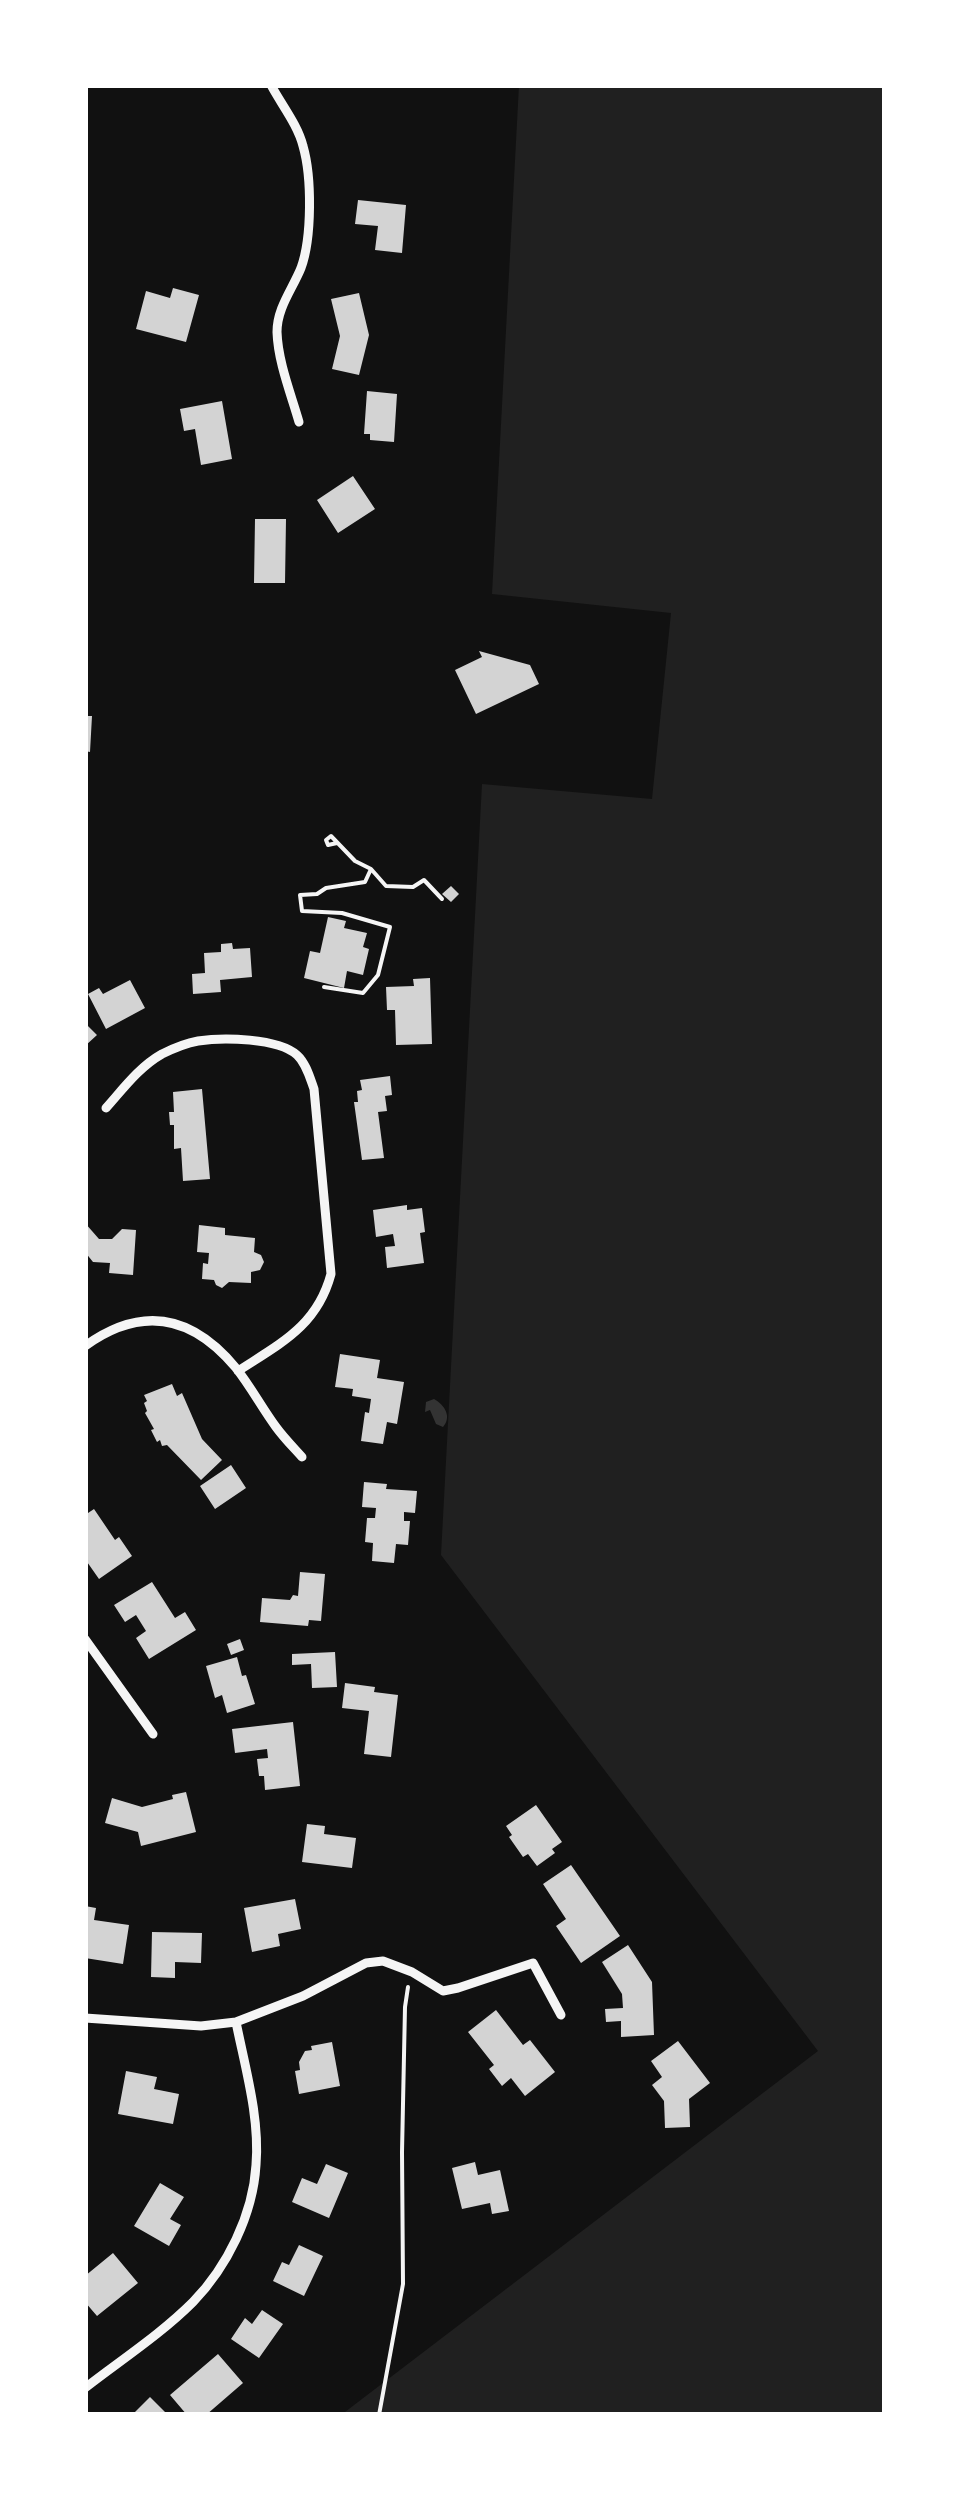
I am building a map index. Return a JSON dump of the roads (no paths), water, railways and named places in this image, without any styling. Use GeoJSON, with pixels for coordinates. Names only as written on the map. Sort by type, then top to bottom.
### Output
{"type":"FeatureCollection","features":[{"type":"Feature","properties":{"kind":"street"},"geometry":{"type":"LineString","coordinates":[[271,85],[303,142],[310,181],[302,266],[281,306],[277,330],[299,422]]}},
{"type":"Feature","properties":{"kind":"street"},"geometry":{"type":"LineString","coordinates":[[106,1108],[144,1066],[195,1041],[274,1043],[297,1055],[307,1071],[314,1090],[331,1274],[314,1314],[293,1335],[238,1371]]}},
{"type":"Feature","properties":{"kind":"street"},"geometry":{"type":"LineString","coordinates":[[85,1346],[115,1328],[145,1320],[177,1324],[193,1331],[238,1371],[276,1428],[302,1457]]}},
{"type":"Feature","properties":{"kind":"street"},"geometry":{"type":"LineString","coordinates":[[85,1639],[152,1734]]}},
{"type":"Feature","properties":{"kind":"street"},"geometry":{"type":"LineString","coordinates":[[85,2018],[201,2026],[236,2022],[366,1963],[383,1960],[444,1991],[533,1963],[561,2015]]}},
{"type":"Feature","properties":{"kind":"street"},"geometry":{"type":"LineString","coordinates":[[85,2388],[194,2301],[243,2226],[257,2162],[248,2079],[236,2022]]}}]}
